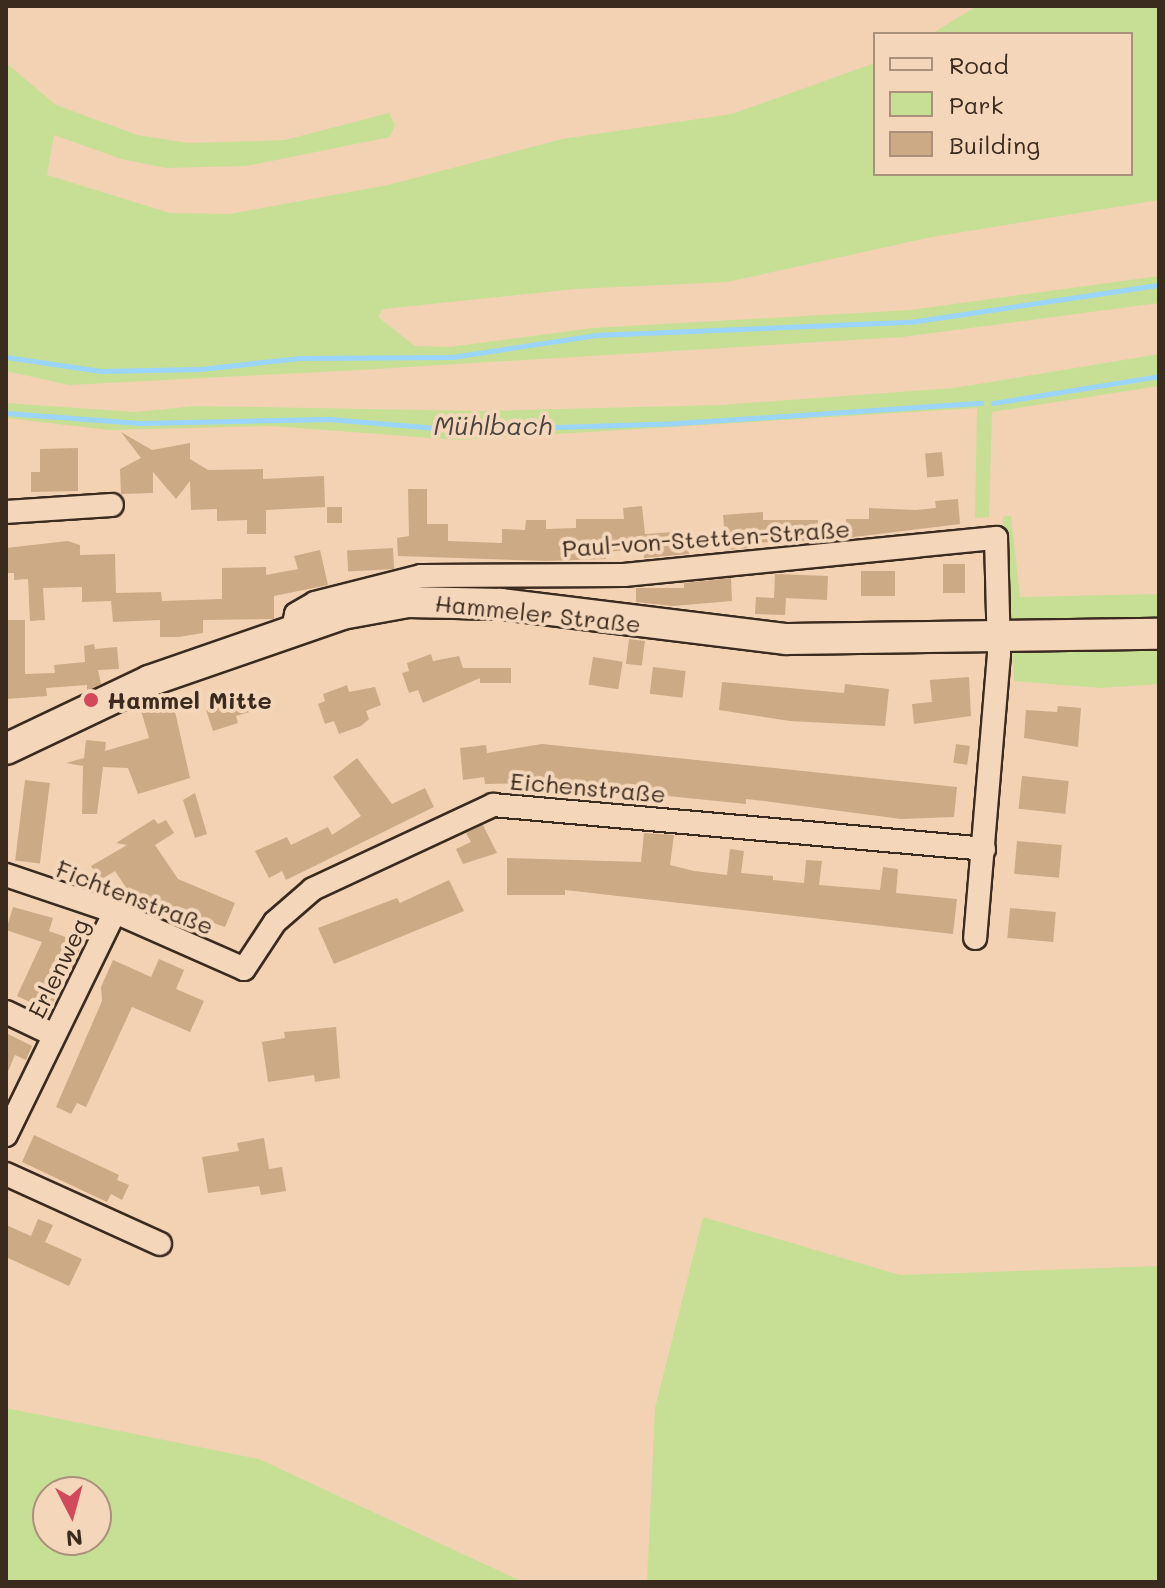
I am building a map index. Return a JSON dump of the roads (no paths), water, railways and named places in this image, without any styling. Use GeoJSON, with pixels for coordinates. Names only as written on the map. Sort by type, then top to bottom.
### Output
{"type":"FeatureCollection","features":[{"type":"Feature","properties":{"kind":"main road","name":"Hammeler Straße"},"geometry":{"type":"LineString","coordinates":[[6,749],[130,689],[292,632],[385,605],[452,600],[771,638],[1000,639],[1159,634]]}},
{"type":"Feature","properties":{"kind":"street"},"geometry":{"type":"LineString","coordinates":[[6,512],[112,505]]}},
{"type":"Feature","properties":{"kind":"street","name":"Paul-von-Stetten-Straße"},"geometry":{"type":"LineString","coordinates":[[292,632],[296,614],[315,603],[421,576],[624,575],[996,538],[1000,639]]}},
{"type":"Feature","properties":{"kind":"street"},"geometry":{"type":"LineString","coordinates":[[975,938],[1000,639]]}},
{"type":"Feature","properties":{"kind":"street","name":"Eichenstraße"},"geometry":{"type":"LineString","coordinates":[[244,969],[275,922],[313,889],[493,805],[984,849]]}},
{"type":"Feature","properties":{"kind":"street","name":"Fichtenstraße"},"geometry":{"type":"LineString","coordinates":[[6,875],[115,912],[244,969]]}},
{"type":"Feature","properties":{"kind":"street","name":"Erlenweg"},"geometry":{"type":"LineString","coordinates":[[6,1135],[115,912]]}},
{"type":"Feature","properties":{"kind":"street"},"geometry":{"type":"LineString","coordinates":[[6,1012],[54,1035]]}},
{"type":"Feature","properties":{"kind":"street"},"geometry":{"type":"LineString","coordinates":[[6,1174],[160,1244]]}},
{"type":"Feature","properties":{"kind":"waterway"},"geometry":{"type":"LineString","coordinates":[[6,357],[101,371],[200,369],[299,358],[452,357],[596,335],[910,322],[1159,285]]}},
{"type":"Feature","properties":{"kind":"waterway","name":"Mühlbach"},"geometry":{"type":"LineString","coordinates":[[993,403],[1159,376]]}},
{"type":"Feature","properties":{"kind":"waterway","name":"Mühlbach"},"geometry":{"type":"LineString","coordinates":[[6,413],[140,423],[329,419],[460,430],[677,423],[981,403]]}},
{"type":"Feature","properties":{"kind":"place","name":"Hammel Mitte"},"geometry":{"type":"Point","coordinates":[91,700]}}]}
